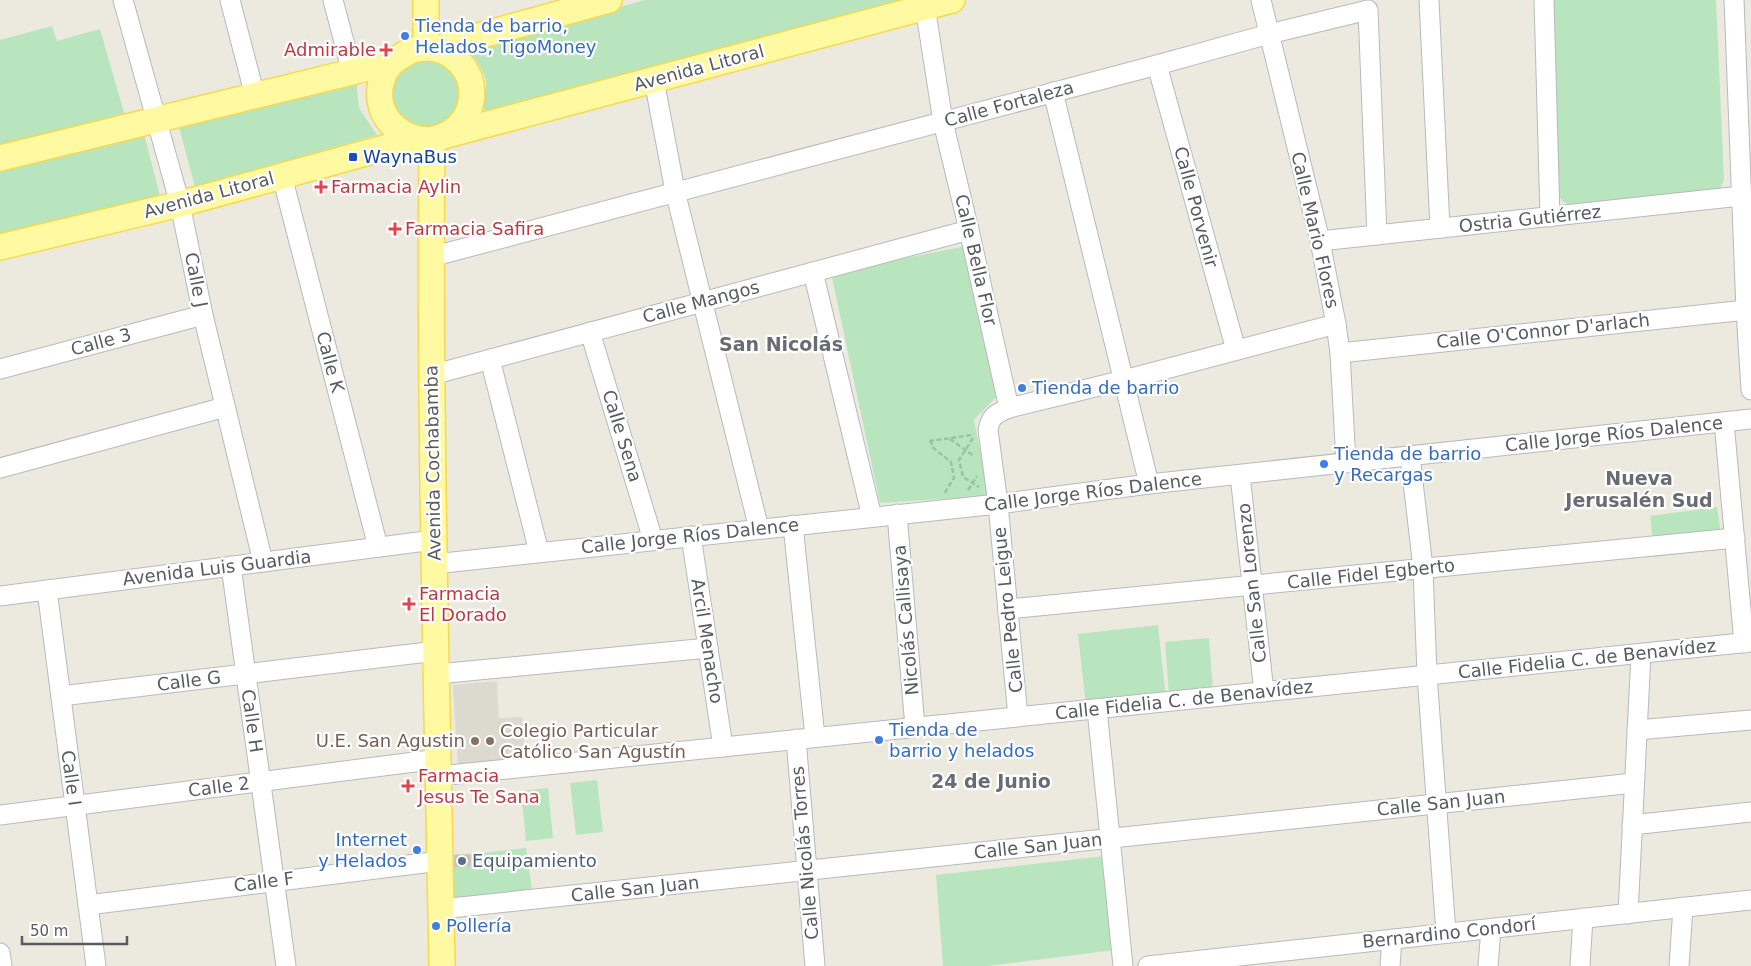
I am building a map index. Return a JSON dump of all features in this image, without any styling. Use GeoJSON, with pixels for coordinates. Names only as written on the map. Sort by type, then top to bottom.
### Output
{"type":"FeatureCollection","features":[{"type":"Feature","properties":{"kind":"main road"},"geometry":{"type":"LineString","coordinates":[[426,0],[432,48]]}},
{"type":"Feature","properties":{"kind":"main road"},"geometry":{"type":"LineString","coordinates":[[432,48],[454,57],[466,70],[472,93],[470,104],[466,116],[458,127],[432,138],[404,134],[392,126],[384,114],[380,100],[380,86],[385,72],[394,60],[404,53],[415,49],[432,48],[460,41],[609,0]]}},
{"type":"Feature","properties":{"kind":"main road","name":"Avenida Litoral"},"geometry":{"type":"LineString","coordinates":[[0,247],[180,204],[654,80],[924,4],[952,0]]}},
{"type":"Feature","properties":{"kind":"main road"},"geometry":{"type":"LineString","coordinates":[[0,158],[352,72],[394,60]]}},
{"type":"Feature","properties":{"kind":"main road","name":"Avenida Cochabamba"},"geometry":{"type":"LineString","coordinates":[[432,138],[431,256],[434,552],[442,966]]}},
{"type":"Feature","properties":{"kind":"street","name":"Calle J"},"geometry":{"type":"LineString","coordinates":[[123,0],[180,204],[203,315],[263,562]]}},
{"type":"Feature","properties":{"kind":"street"},"geometry":{"type":"LineString","coordinates":[[230,0],[255,96]]}},
{"type":"Feature","properties":{"kind":"street"},"geometry":{"type":"LineString","coordinates":[[333,0],[352,72]]}},
{"type":"Feature","properties":{"kind":"street","name":"Calle Mario Flores"},"geometry":{"type":"LineString","coordinates":[[1261,0],[1320,242],[1336,324],[1340,353],[1346,463]]}},
{"type":"Feature","properties":{"kind":"street"},"geometry":{"type":"LineString","coordinates":[[1429,0],[1440,228]]}},
{"type":"Feature","properties":{"kind":"street"},"geometry":{"type":"LineString","coordinates":[[1544,0],[1550,217]]}},
{"type":"Feature","properties":{"kind":"street","name":"Calle Bella Flor"},"geometry":{"type":"LineString","coordinates":[[924,4],[943,122],[1009,408]]}},
{"type":"Feature","properties":{"kind":"street","name":"Calle Fortaleza"},"geometry":{"type":"LineString","coordinates":[[431,256],[943,122],[1269,34],[1368,10],[1377,236]]}},
{"type":"Feature","properties":{"kind":"street"},"geometry":{"type":"LineString","coordinates":[[1740,10],[1741,196],[1751,390]]}},
{"type":"Feature","properties":{"kind":"street","name":"Calle Porvenir"},"geometry":{"type":"LineString","coordinates":[[1157,65],[1236,350]]}},
{"type":"Feature","properties":{"kind":"street"},"geometry":{"type":"LineString","coordinates":[[654,80],[675,191],[759,529]]}},
{"type":"Feature","properties":{"kind":"street"},"geometry":{"type":"LineString","coordinates":[[1054,92],[1149,484]]}},
{"type":"Feature","properties":{"kind":"street","name":"Calle K"},"geometry":{"type":"LineString","coordinates":[[282,176],[378,547]]}},
{"type":"Feature","properties":{"kind":"street","name":"Ostria Gutiérrez"},"geometry":{"type":"LineString","coordinates":[[1320,242],[1741,196]]}},
{"type":"Feature","properties":{"kind":"street","name":"Calle Mangos"},"geometry":{"type":"LineString","coordinates":[[432,375],[969,230]]}},
{"type":"Feature","properties":{"kind":"street"},"geometry":{"type":"LineString","coordinates":[[813,272],[872,517]]}},
{"type":"Feature","properties":{"kind":"street","name":"Calle O'Connor D'arlach"},"geometry":{"type":"LineString","coordinates":[[1340,353],[1746,310]]}},
{"type":"Feature","properties":{"kind":"street","name":"Calle 3"},"geometry":{"type":"LineString","coordinates":[[0,369],[203,315]]}},
{"type":"Feature","properties":{"kind":"street"},"geometry":{"type":"LineString","coordinates":[[998,504],[988,430],[990,421],[995,415],[1009,408],[1336,324]]}},
{"type":"Feature","properties":{"kind":"street","name":"Calle Sena"},"geometry":{"type":"LineString","coordinates":[[590,332],[653,540]]}},
{"type":"Feature","properties":{"kind":"street"},"geometry":{"type":"LineString","coordinates":[[490,359],[539,552]]}},
{"type":"Feature","properties":{"kind":"street"},"geometry":{"type":"LineString","coordinates":[[0,468],[225,407]]}},
{"type":"Feature","properties":{"kind":"street","name":"Calle Jorge Ríos Dalence"},"geometry":{"type":"LineString","coordinates":[[434,552],[539,552],[998,504],[1149,484],[1751,418]]}},
{"type":"Feature","properties":{"kind":"street"},"geometry":{"type":"LineString","coordinates":[[1724,422],[1735,538],[1748,643]]}},
{"type":"Feature","properties":{"kind":"street"},"geometry":{"type":"LineString","coordinates":[[1410,456],[1423,568],[1427,675],[1446,933]]}},
{"type":"Feature","properties":{"kind":"street","name":"Calle San Lorenzo"},"geometry":{"type":"LineString","coordinates":[[1240,474],[1264,692]]}},
{"type":"Feature","properties":{"kind":"street","name":"Calle Pedro Leigue"},"geometry":{"type":"LineString","coordinates":[[998,504],[1018,717]]}},
{"type":"Feature","properties":{"kind":"street","name":"Nicolás Callisaya"},"geometry":{"type":"LineString","coordinates":[[897,514],[915,727]]}},
{"type":"Feature","properties":{"kind":"street"},"geometry":{"type":"LineString","coordinates":[[793,525],[815,737]]}},
{"type":"Feature","properties":{"kind":"street","name":"Arcil Menacho"},"geometry":{"type":"LineString","coordinates":[[691,536],[723,747]]}},
{"type":"Feature","properties":{"kind":"street","name":"Calle Fidel Egberto"},"geometry":{"type":"LineString","coordinates":[[1008,609],[1735,538]]}},
{"type":"Feature","properties":{"kind":"street","name":"Avenida Luis Guardia"},"geometry":{"type":"LineString","coordinates":[[0,596],[378,547],[434,552]]}},
{"type":"Feature","properties":{"kind":"street","name":"Calle H"},"geometry":{"type":"LineString","coordinates":[[231,566],[286,966]]}},
{"type":"Feature","properties":{"kind":"street","name":"Calle I"},"geometry":{"type":"LineString","coordinates":[[46,590],[96,966]]}},
{"type":"Feature","properties":{"kind":"street","name":"Calle Fidelia C. de Benavídez"},"geometry":{"type":"LineString","coordinates":[[438,767],[723,747],[1748,643]]}},
{"type":"Feature","properties":{"kind":"street","name":"Calle G"},"geometry":{"type":"LineString","coordinates":[[60,696],[246,674],[708,648]]}},
{"type":"Feature","properties":{"kind":"street"},"geometry":{"type":"LineString","coordinates":[[1628,914],[1641,654]]}},
{"type":"Feature","properties":{"kind":"street"},"geometry":{"type":"LineString","coordinates":[[1097,709],[1123,966]]}},
{"type":"Feature","properties":{"kind":"street"},"geometry":{"type":"LineString","coordinates":[[1637,730],[1751,720]]}},
{"type":"Feature","properties":{"kind":"street","name":"Calle Nicolás Torres"},"geometry":{"type":"LineString","coordinates":[[796,739],[815,966]]}},
{"type":"Feature","properties":{"kind":"street","name":"Calle 2"},"geometry":{"type":"LineString","coordinates":[[0,815],[260,781],[438,767]]}},
{"type":"Feature","properties":{"kind":"street","name":"Calle San Juan"},"geometry":{"type":"LineString","coordinates":[[441,910],[1634,782]]}},
{"type":"Feature","properties":{"kind":"street"},"geometry":{"type":"LineString","coordinates":[[1632,825],[1751,812]]}},
{"type":"Feature","properties":{"kind":"street","name":"Calle F"},"geometry":{"type":"LineString","coordinates":[[88,905],[274,880],[440,861]]}},
{"type":"Feature","properties":{"kind":"street","name":"Bernardino Condorí"},"geometry":{"type":"LineString","coordinates":[[1148,966],[1751,900]]}},
{"type":"Feature","properties":{"kind":"street"},"geometry":{"type":"LineString","coordinates":[[1679,966],[1683,907]]}},
{"type":"Feature","properties":{"kind":"street"},"geometry":{"type":"LineString","coordinates":[[1580,966],[1583,918]]}},
{"type":"Feature","properties":{"kind":"street"},"geometry":{"type":"LineString","coordinates":[[1488,966],[1491,928]]}},
{"type":"Feature","properties":{"kind":"street"},"geometry":{"type":"LineString","coordinates":[[1390,966],[1392,939]]}},
{"type":"Feature","properties":{"kind":"street"},"geometry":{"type":"LineString","coordinates":[[0,953],[2,966]]}},
{"type":"Feature","properties":{"kind":"path"},"geometry":{"type":"LineString","coordinates":[[941,498],[954,478],[951,462],[932,447],[930,440],[975,435],[959,460],[951,462]]}},
{"type":"Feature","properties":{"kind":"path"},"geometry":{"type":"LineString","coordinates":[[949,438],[980,460]]}},
{"type":"Feature","properties":{"kind":"path"},"geometry":{"type":"LineString","coordinates":[[959,460],[962,477]]}},
{"type":"Feature","properties":{"kind":"path"},"geometry":{"type":"LineString","coordinates":[[964,497],[978,476]]}},
{"type":"Feature","properties":{"kind":"path"},"geometry":{"type":"LineString","coordinates":[[954,478],[962,477],[980,488]]}},
{"type":"Feature","properties":{"kind":"shaded area","name":"Colegio Particular Católico San Agustín"},"geometry":{"type":"Polygon","coordinates":[[[497,681],[499,718],[522,717],[526,763],[458,768],[453,685],[497,681]]]}},
{"type":"Feature","properties":{"kind":"green space"},"geometry":{"type":"Polygon","coordinates":[[[645,0],[916,0],[487,113],[483,103],[486,87],[485,79],[480,66],[469,52],[471,48],[645,0]]]}},
{"type":"Feature","properties":{"kind":"green space"},"geometry":{"type":"Polygon","coordinates":[[[1550,0],[1716,0],[1724,180],[1719,191],[1572,204],[1562,201],[1559,192],[1550,0]]]}},
{"type":"Feature","properties":{"kind":"green space"},"geometry":{"type":"Polygon","coordinates":[[[52,26],[57,41],[100,29],[125,116],[0,150],[0,40],[52,26]]]}},
{"type":"Feature","properties":{"kind":"green space"},"geometry":{"type":"Polygon","coordinates":[[[421,59],[445,64],[461,82],[462,105],[438,130],[404,124],[391,105],[393,81],[400,70],[421,59]]]}},
{"type":"Feature","properties":{"kind":"green space"},"geometry":{"type":"Polygon","coordinates":[[[356,79],[359,108],[377,135],[195,187],[179,127],[356,79]]]}},
{"type":"Feature","properties":{"kind":"green space"},"geometry":{"type":"Polygon","coordinates":[[[143,130],[160,196],[0,235],[0,169],[143,130]]]}},
{"type":"Feature","properties":{"kind":"green space"},"geometry":{"type":"Polygon","coordinates":[[[966,246],[999,394],[974,420],[989,496],[880,503],[831,273],[966,246]]]}},
{"type":"Feature","properties":{"kind":"green space"},"geometry":{"type":"Polygon","coordinates":[[[1717,507],[1723,548],[1655,557],[1650,516],[1717,507]]]}},
{"type":"Feature","properties":{"kind":"green space"},"geometry":{"type":"Polygon","coordinates":[[[1158,625],[1167,707],[1087,716],[1078,634],[1158,625]]]}},
{"type":"Feature","properties":{"kind":"green space"},"geometry":{"type":"Polygon","coordinates":[[[1209,638],[1214,703],[1170,707],[1165,642],[1209,638]]]}},
{"type":"Feature","properties":{"kind":"green space"},"geometry":{"type":"Polygon","coordinates":[[[597,780],[603,832],[576,835],[570,783],[597,780]]]}},
{"type":"Feature","properties":{"kind":"green space"},"geometry":{"type":"Polygon","coordinates":[[[548,788],[553,838],[526,841],[521,791],[548,788]]]}},
{"type":"Feature","properties":{"kind":"green space"},"geometry":{"type":"Polygon","coordinates":[[[526,848],[532,890],[456,900],[452,897],[451,867],[474,866],[473,854],[526,848]]]}},
{"type":"Feature","properties":{"kind":"green space"},"geometry":{"type":"Polygon","coordinates":[[[1105,856],[1115,950],[987,966],[943,966],[936,875],[1105,856]]]}},
{"type":"Feature","properties":{"kind":"building","name":"Equipamiento"},"geometry":{"type":"Polygon","coordinates":[[[473,854],[474,866],[454,867],[454,855],[473,854]]]}},
{"type":"Feature","properties":{"kind":"place","name":"Tienda de barrio, Helados, TigoMoney"},"geometry":{"type":"Point","coordinates":[405,36]}},
{"type":"Feature","properties":{"kind":"place","name":"Admirable"},"geometry":{"type":"Point","coordinates":[386,50]}},
{"type":"Feature","properties":{"kind":"place","name":"WaynaBus"},"geometry":{"type":"Point","coordinates":[353,157]}},
{"type":"Feature","properties":{"kind":"place","name":"Farmacia Aylin"},"geometry":{"type":"Point","coordinates":[321,187]}},
{"type":"Feature","properties":{"kind":"place","name":"Farmacia Safira"},"geometry":{"type":"Point","coordinates":[395,229]}},
{"type":"Feature","properties":{"kind":"place","name":"Tienda de barrio"},"geometry":{"type":"Point","coordinates":[1022,388]}},
{"type":"Feature","properties":{"kind":"place","name":"Tienda de barrio y Recargas"},"geometry":{"type":"Point","coordinates":[1324,464]}},
{"type":"Feature","properties":{"kind":"place","name":"Farmacia El Dorado"},"geometry":{"type":"Point","coordinates":[409,604]}},
{"type":"Feature","properties":{"kind":"place","name":"Tienda de barrio y helados"},"geometry":{"type":"Point","coordinates":[879,740]}},
{"type":"Feature","properties":{"kind":"place","name":"U.E. San Agustin"},"geometry":{"type":"Point","coordinates":[475,741]}},
{"type":"Feature","properties":{"kind":"place","name":"Colegio Particular Católico San Agustín"},"geometry":{"type":"Point","coordinates":[490,741]}},
{"type":"Feature","properties":{"kind":"place","name":"Farmacia Jesus Te Sana"},"geometry":{"type":"Point","coordinates":[408,786]}},
{"type":"Feature","properties":{"kind":"place","name":"Internet y Helados"},"geometry":{"type":"Point","coordinates":[417,850]}},
{"type":"Feature","properties":{"kind":"place","name":"Equipamiento"},"geometry":{"type":"Point","coordinates":[462,861]}},
{"type":"Feature","properties":{"kind":"place","name":"Pollería"},"geometry":{"type":"Point","coordinates":[436,926]}},
{"type":"Feature","properties":{"kind":"district","name":"San Nicolás"},"geometry":{"type":"Point","coordinates":[781,344]}},
{"type":"Feature","properties":{"kind":"district","name":"Nueva Jerusalén Sud"},"geometry":{"type":"Point","coordinates":[1639,489]}},
{"type":"Feature","properties":{"kind":"district","name":"24 de Junio"},"geometry":{"type":"Point","coordinates":[991,781]}}]}
